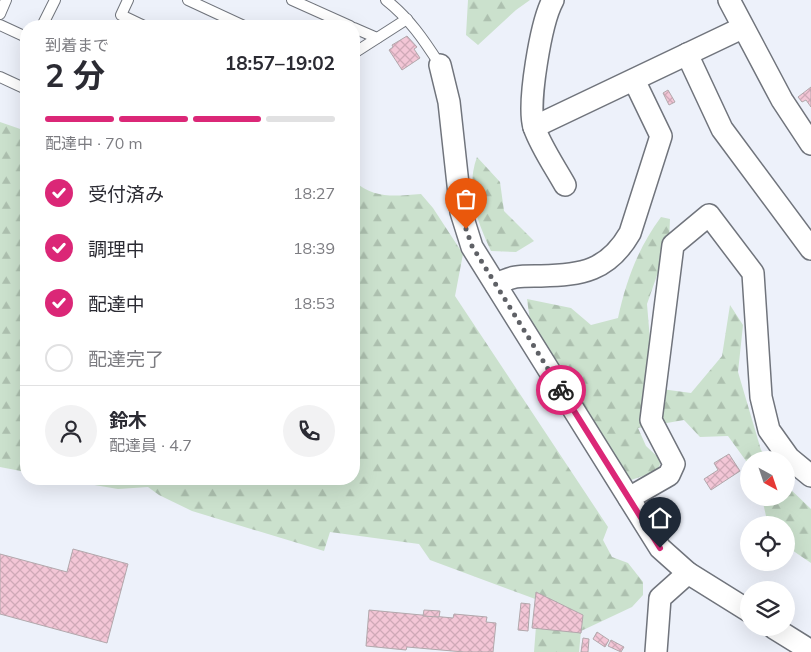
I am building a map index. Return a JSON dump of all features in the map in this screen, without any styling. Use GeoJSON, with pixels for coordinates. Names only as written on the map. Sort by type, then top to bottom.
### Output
{"type":"FeatureCollection","features":[{"type":"Feature","properties":{"kind":"street"},"geometry":{"type":"LineString","coordinates":[[553,0],[543,33],[533,82],[534,127],[565,185]]}},
{"type":"Feature","properties":{"kind":"street"},"geometry":{"type":"LineString","coordinates":[[729,0],[742,28],[790,114],[811,144]]}},
{"type":"Feature","properties":{"kind":"street"},"geometry":{"type":"LineString","coordinates":[[534,127],[742,28]]}},
{"type":"Feature","properties":{"kind":"street"},"geometry":{"type":"LineString","coordinates":[[687,54],[722,129],[811,248]]}},
{"type":"Feature","properties":{"kind":"street"},"geometry":{"type":"LineString","coordinates":[[440,65],[449,102],[461,212],[472,246],[660,548],[688,573],[740,605]]}},
{"type":"Feature","properties":{"kind":"street"},"geometry":{"type":"LineString","coordinates":[[496,285],[509,277],[572,275],[590,270],[622,247],[630,233],[661,136],[634,80]]}},
{"type":"Feature","properties":{"kind":"street"},"geometry":{"type":"LineString","coordinates":[[629,498],[669,475],[674,464],[651,420],[673,245],[709,215],[754,273],[761,397],[769,430],[789,458],[811,476]]}},
{"type":"Feature","properties":{"kind":"street"},"geometry":{"type":"LineString","coordinates":[[656,652],[660,598],[688,573]]}},
{"type":"Feature","properties":{"kind":"street"},"geometry":{"type":"LineString","coordinates":[[787,636],[811,651]]}},
{"type":"Feature","properties":{"kind":"lane"},"geometry":{"type":"LineString","coordinates":[[0,14],[6,0]]}},
{"type":"Feature","properties":{"kind":"lane"},"geometry":{"type":"LineString","coordinates":[[45,20],[55,0]]}},
{"type":"Feature","properties":{"kind":"lane"},"geometry":{"type":"LineString","coordinates":[[128,0],[121,15],[131,20]]}},
{"type":"Feature","properties":{"kind":"lane"},"geometry":{"type":"LineString","coordinates":[[188,0],[231,20]]}},
{"type":"Feature","properties":{"kind":"lane"},"geometry":{"type":"LineString","coordinates":[[292,0],[336,20]]}},
{"type":"Feature","properties":{"kind":"lane"},"geometry":{"type":"LineString","coordinates":[[386,0],[407,19],[440,65]]}},
{"type":"Feature","properties":{"kind":"lane"},"geometry":{"type":"LineString","coordinates":[[360,49],[407,19]]}},
{"type":"Feature","properties":{"kind":"lane"},"geometry":{"type":"LineString","coordinates":[[0,25],[20,34]]}},
{"type":"Feature","properties":{"kind":"lane"},"geometry":{"type":"LineString","coordinates":[[360,31],[377,38]]}},
{"type":"Feature","properties":{"kind":"lane"},"geometry":{"type":"LineString","coordinates":[[0,77],[20,86]]}},
{"type":"Feature","properties":{"kind":"green space"},"geometry":{"type":"Polygon","coordinates":[[[468,0],[530,0],[516,10],[478,45],[466,35],[468,0]]]}},
{"type":"Feature","properties":{"kind":"green space"},"geometry":{"type":"Polygon","coordinates":[[[0,122],[20,129],[20,471],[0,467],[0,122]]]}},
{"type":"Feature","properties":{"kind":"green space"},"geometry":{"type":"Polygon","coordinates":[[[477,157],[500,182],[504,211],[534,241],[516,252],[491,251],[486,240],[477,217],[472,193],[472,181],[477,157]]]}},
{"type":"Feature","properties":{"kind":"green space"},"geometry":{"type":"Polygon","coordinates":[[[360,186],[377,194],[394,196],[421,194],[433,208],[463,254],[455,296],[608,527],[603,540],[612,557],[628,563],[643,582],[643,595],[632,607],[581,631],[579,652],[534,652],[538,600],[430,560],[419,544],[330,532],[324,551],[192,511],[159,495],[148,487],[118,489],[94,485],[360,485],[360,186]]]}},
{"type":"Feature","properties":{"kind":"green space"},"geometry":{"type":"Polygon","coordinates":[[[661,217],[670,219],[669,241],[647,304],[654,388],[691,393],[722,356],[730,305],[743,325],[738,372],[762,451],[740,451],[740,453],[728,436],[700,437],[684,420],[638,428],[646,446],[661,460],[658,471],[631,480],[530,321],[527,299],[571,308],[591,325],[618,318],[634,265],[661,217]]]}},
{"type":"Feature","properties":{"kind":"green space"},"geometry":{"type":"Polygon","coordinates":[[[795,494],[811,509],[811,563],[795,552],[795,516],[766,516],[764,506],[795,506],[795,494]]]}},
{"type":"Feature","properties":{"kind":"building"},"geometry":{"type":"Polygon","coordinates":[[[407,36],[417,47],[414,49],[420,58],[402,70],[389,50],[393,47],[392,45],[407,36]]]}},
{"type":"Feature","properties":{"kind":"building"},"geometry":{"type":"Polygon","coordinates":[[[811,87],[811,107],[806,100],[802,102],[798,97],[811,87]]]}},
{"type":"Feature","properties":{"kind":"building"},"geometry":{"type":"Polygon","coordinates":[[[668,90],[675,102],[669,105],[663,93],[668,90]]]}},
{"type":"Feature","properties":{"kind":"building"},"geometry":{"type":"Polygon","coordinates":[[[729,454],[740,471],[711,490],[704,479],[718,470],[714,463],[729,454]]]}},
{"type":"Feature","properties":{"kind":"building"},"geometry":{"type":"Polygon","coordinates":[[[73,549],[128,564],[107,643],[0,614],[0,554],[67,572],[73,549]]]}},
{"type":"Feature","properties":{"kind":"building"},"geometry":{"type":"Polygon","coordinates":[[[536,592],[583,615],[581,633],[532,628],[536,592]]]}},
{"type":"Feature","properties":{"kind":"building"},"geometry":{"type":"Polygon","coordinates":[[[521,603],[530,604],[528,631],[518,630],[521,603]]]}},
{"type":"Feature","properties":{"kind":"building"},"geometry":{"type":"Polygon","coordinates":[[[369,610],[453,618],[454,614],[487,617],[486,622],[496,623],[493,652],[464,652],[407,647],[406,650],[366,646],[369,610]]]}},
{"type":"Feature","properties":{"kind":"building"},"geometry":{"type":"Polygon","coordinates":[[[424,610],[440,611],[439,617],[423,616],[424,610]]]}},
{"type":"Feature","properties":{"kind":"building"},"geometry":{"type":"Polygon","coordinates":[[[597,632],[609,640],[605,647],[593,639],[597,632]]]}},
{"type":"Feature","properties":{"kind":"building"},"geometry":{"type":"Polygon","coordinates":[[[583,638],[589,639],[588,652],[581,652],[583,638]]]}},
{"type":"Feature","properties":{"kind":"building"},"geometry":{"type":"Polygon","coordinates":[[[611,640],[624,647],[621,652],[608,646],[611,640]]]}},
{"type":"Feature","properties":{"kind":"way so far"},"geometry":{"type":"LineString","coordinates":[[466,229],[472,246],[561,390]]}},
{"type":"Feature","properties":{"kind":"route"},"geometry":{"type":"LineString","coordinates":[[561,390],[660,548]]}}]}
